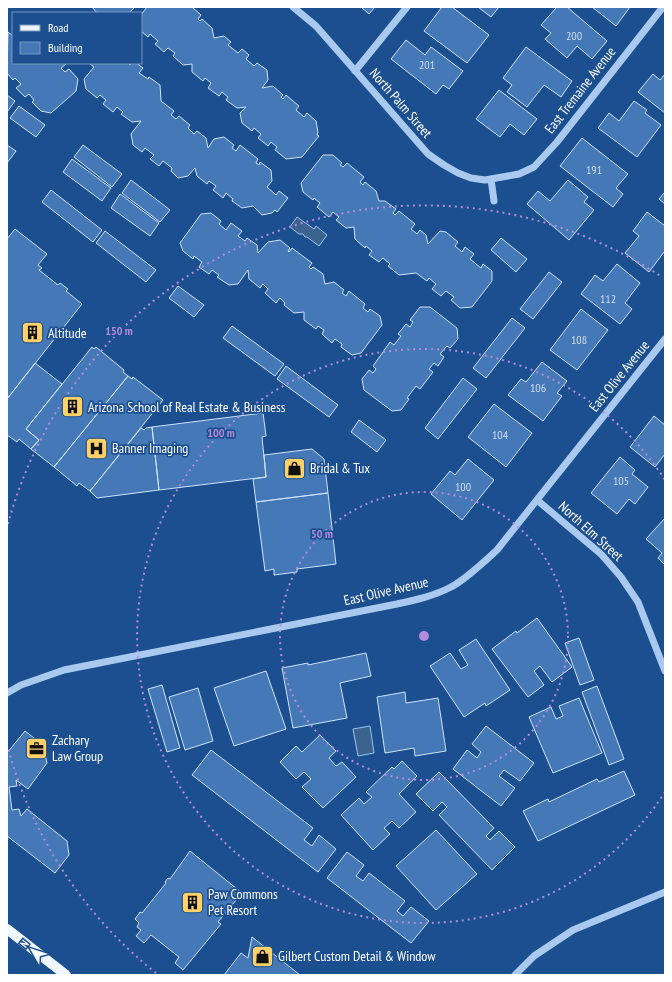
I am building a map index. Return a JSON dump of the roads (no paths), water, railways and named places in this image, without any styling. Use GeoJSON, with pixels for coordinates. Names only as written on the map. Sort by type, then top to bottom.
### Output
{"type":"FeatureCollection","features":[{"type":"Feature","properties":{"kind":"main road"},"geometry":{"type":"LineString","coordinates":[[7,929],[66,975]]}},
{"type":"Feature","properties":{"kind":"street","name":"North Palm Street"},"geometry":{"type":"LineString","coordinates":[[293,7],[316,26],[428,154],[444,166],[471,178],[485,180],[508,176]]}},
{"type":"Feature","properties":{"kind":"street"},"geometry":{"type":"LineString","coordinates":[[355,71],[407,7]]}},
{"type":"Feature","properties":{"kind":"street","name":"East Tremaine Avenue"},"geometry":{"type":"LineString","coordinates":[[508,176],[519,174],[534,167],[545,156],[663,7]]}},
{"type":"Feature","properties":{"kind":"street"},"geometry":{"type":"LineString","coordinates":[[491,179],[494,202]]}},
{"type":"Feature","properties":{"kind":"street","name":"East Olive Avenue"},"geometry":{"type":"LineString","coordinates":[[7,693],[21,686],[64,670],[397,604],[427,597],[452,587],[497,550],[665,339]]}},
{"type":"Feature","properties":{"kind":"street","name":"North Elm Street"},"geometry":{"type":"LineString","coordinates":[[537,500],[601,554],[622,577],[638,602],[665,671]]}},
{"type":"Feature","properties":{"kind":"street"},"geometry":{"type":"LineString","coordinates":[[515,975],[534,956],[573,930],[665,892]]}},
{"type":"Feature","properties":{"kind":"water"},"geometry":{"type":"Polygon","coordinates":[[[297,217],[314,229],[316,226],[327,235],[319,246],[303,234],[299,234],[290,227],[297,217]]]}},
{"type":"Feature","properties":{"kind":"water"},"geometry":{"type":"Polygon","coordinates":[[[370,726],[374,753],[358,756],[353,729],[370,726]]]}},
{"type":"Feature","properties":{"kind":"place","name":"Altitude"},"geometry":{"type":"Point","coordinates":[33,333]}},
{"type":"Feature","properties":{"kind":"place","name":"Arizona School of Real Estate & Business"},"geometry":{"type":"Point","coordinates":[73,407]}},
{"type":"Feature","properties":{"kind":"place","name":"Banner Imaging"},"geometry":{"type":"Point","coordinates":[97,448]}},
{"type":"Feature","properties":{"kind":"place","name":"Bridal & Tux"},"geometry":{"type":"Point","coordinates":[295,468]}},
{"type":"Feature","properties":{"kind":"place","name":"Zachary Law Group"},"geometry":{"type":"Point","coordinates":[36,748]}},
{"type":"Feature","properties":{"kind":"place","name":"Paw Commons Pet Resort"},"geometry":{"type":"Point","coordinates":[193,902]}},
{"type":"Feature","properties":{"kind":"place","name":"Gilbert Custom Detail & Window"},"geometry":{"type":"Point","coordinates":[262,956]}}]}
